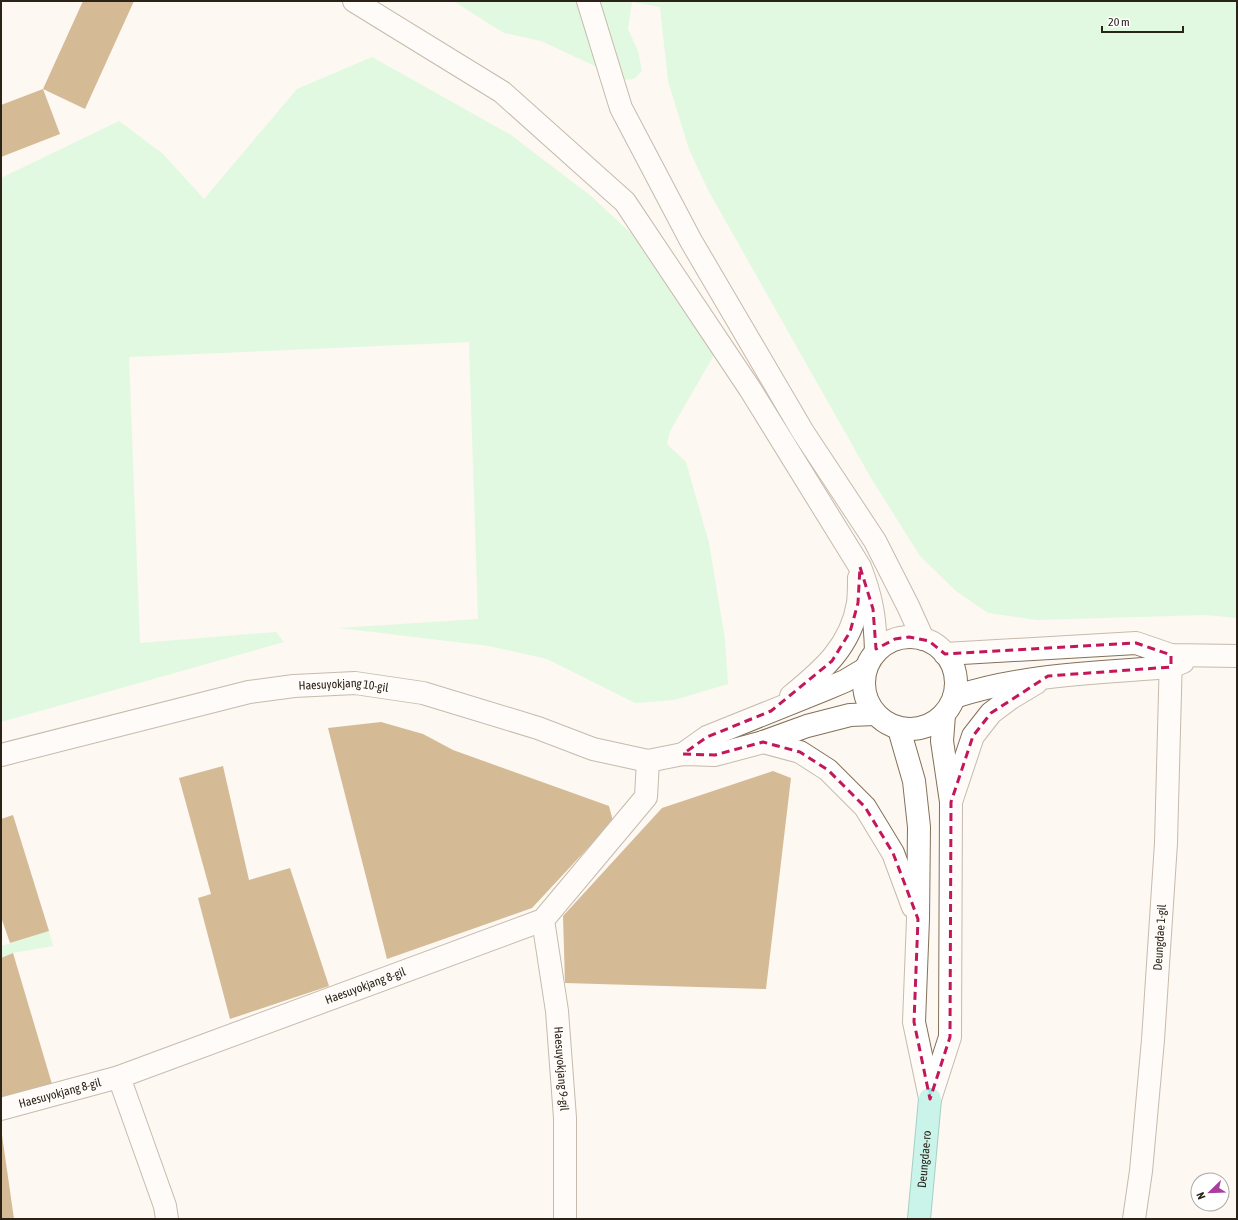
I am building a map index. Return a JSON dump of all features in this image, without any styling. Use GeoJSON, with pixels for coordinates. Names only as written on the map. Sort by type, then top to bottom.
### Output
{"type":"FeatureCollection","features":[{"type":"Feature","properties":{"kind":"main road","name":"Deungdae-ro"},"geometry":{"type":"LineString","coordinates":[[919,1219],[930,1099]]}},
{"type":"Feature","properties":{"kind":"street"},"geometry":{"type":"LineString","coordinates":[[354,1],[502,92],[625,202],[750,389],[860,567],[869,591],[873,609],[876,651]]}},
{"type":"Feature","properties":{"kind":"street"},"geometry":{"type":"LineString","coordinates":[[588,1],[621,108],[691,241],[803,432],[875,542],[908,606],[922,639]]}},
{"type":"Feature","properties":{"kind":"street"},"geometry":{"type":"LineString","coordinates":[[771,711],[811,680],[832,661],[850,632],[858,603],[860,567]]}},
{"type":"Feature","properties":{"kind":"street"},"geometry":{"type":"LineString","coordinates":[[930,1099],[950,1037],[951,802],[942,742],[949,706],[956,681],[953,667],[945,654],[935,644],[922,639],[902,637],[888,642],[876,651],[865,669],[863,689],[865,698],[875,714],[886,724],[906,730],[920,729],[933,724],[949,706],[973,690],[1048,676],[1171,661],[1201,655],[1237,656]]}},
{"type":"Feature","properties":{"kind":"street"},"geometry":{"type":"LineString","coordinates":[[945,654],[1136,643],[1171,661]]}},
{"type":"Feature","properties":{"kind":"street","name":"Deungdae 1-gil"},"geometry":{"type":"LineString","coordinates":[[1134,1219],[1141,1171],[1153,1040],[1166,843],[1171,661]]}},
{"type":"Feature","properties":{"kind":"street"},"geometry":{"type":"LineString","coordinates":[[683,754],[707,737],[844,681],[865,669]]}},
{"type":"Feature","properties":{"kind":"street"},"geometry":{"type":"LineString","coordinates":[[951,802],[973,736],[991,713],[1011,698],[1048,676]]}},
{"type":"Feature","properties":{"kind":"street","name":"Haesuyokjang 10-gil"},"geometry":{"type":"LineString","coordinates":[[1,755],[249,692],[294,686],[355,683],[423,693],[538,728],[594,749],[648,761],[683,754]]}},
{"type":"Feature","properties":{"kind":"street"},"geometry":{"type":"LineString","coordinates":[[683,754],[715,756],[763,742],[807,726],[850,715],[875,714]]}},
{"type":"Feature","properties":{"kind":"street"},"geometry":{"type":"LineString","coordinates":[[900,729],[914,781],[919,827],[918,919],[914,1022],[930,1099]]}},
{"type":"Feature","properties":{"kind":"street"},"geometry":{"type":"LineString","coordinates":[[763,742],[800,752],[828,770],[865,808],[893,853],[918,919]]}},
{"type":"Feature","properties":{"kind":"street","name":"Haesuyokjang 8-gil"},"geometry":{"type":"LineString","coordinates":[[1,1109],[119,1077],[543,920],[646,797],[648,761]]}},
{"type":"Feature","properties":{"kind":"street","name":"Haesuyokjang 9-gil"},"geometry":{"type":"LineString","coordinates":[[543,920],[557,1011],[565,1118],[565,1219]]}},
{"type":"Feature","properties":{"kind":"street"},"geometry":{"type":"LineString","coordinates":[[119,1077],[165,1206],[168,1219]]}},
{"type":"Feature","properties":{"kind":"highlighted area"},"geometry":{"type":"Polygon","coordinates":[[[860,567],[873,609],[876,649],[895,639],[909,637],[929,641],[945,654],[1136,643],[1171,655],[1171,667],[1048,676],[991,713],[973,736],[951,802],[950,1037],[930,1099],[914,1022],[918,919],[893,853],[865,807],[828,770],[800,752],[763,742],[715,755],[683,754],[707,737],[771,711],[832,661],[850,632],[858,603],[860,567]]]}},
{"type":"Feature","properties":{"kind":"green space"},"geometry":{"type":"Polygon","coordinates":[[[453,1],[1237,1],[1237,618],[1206,615],[1037,620],[988,613],[956,591],[920,556],[871,478],[708,190],[689,149],[668,81],[660,7],[632,2],[628,29],[638,51],[642,71],[634,79],[612,81],[597,67],[541,41],[504,33],[453,1]]]}},
{"type":"Feature","properties":{"kind":"green space"},"geometry":{"type":"Polygon","coordinates":[[[372,57],[511,135],[591,196],[663,263],[717,350],[670,431],[667,444],[686,462],[709,543],[725,639],[728,684],[674,700],[635,703],[547,659],[489,646],[339,628],[478,619],[469,342],[129,357],[140,643],[276,632],[284,642],[1,722],[1,178],[119,121],[163,154],[204,199],[297,89],[372,57]]]}},
{"type":"Feature","properties":{"kind":"green space"},"geometry":{"type":"Polygon","coordinates":[[[49,931],[53,946],[13,953],[1,958],[1,946],[49,931]]]}},
{"type":"Feature","properties":{"kind":"building"},"geometry":{"type":"Polygon","coordinates":[[[83,1],[134,1],[85,109],[43,89],[83,1]]]}},
{"type":"Feature","properties":{"kind":"building"},"geometry":{"type":"Polygon","coordinates":[[[43,89],[60,134],[1,157],[1,105],[43,89]]]}},
{"type":"Feature","properties":{"kind":"building"},"geometry":{"type":"Polygon","coordinates":[[[381,722],[423,734],[453,750],[609,806],[613,821],[532,908],[387,959],[328,728],[381,722]]]}},
{"type":"Feature","properties":{"kind":"building"},"geometry":{"type":"Polygon","coordinates":[[[223,766],[249,880],[290,868],[329,986],[230,1019],[198,898],[211,894],[179,778],[223,766]]]}},
{"type":"Feature","properties":{"kind":"building"},"geometry":{"type":"Polygon","coordinates":[[[773,771],[791,778],[766,989],[565,983],[563,916],[662,808],[773,771]]]}},
{"type":"Feature","properties":{"kind":"building"},"geometry":{"type":"Polygon","coordinates":[[[13,815],[49,931],[10,943],[1,917],[1,819],[13,815]]]}},
{"type":"Feature","properties":{"kind":"building"},"geometry":{"type":"Polygon","coordinates":[[[13,953],[52,1084],[1,1100],[1,958],[13,953]]]}},
{"type":"Feature","properties":{"kind":"building"},"geometry":{"type":"Polygon","coordinates":[[[2,1135],[14,1219],[1,1219],[2,1135]]]}}]}
